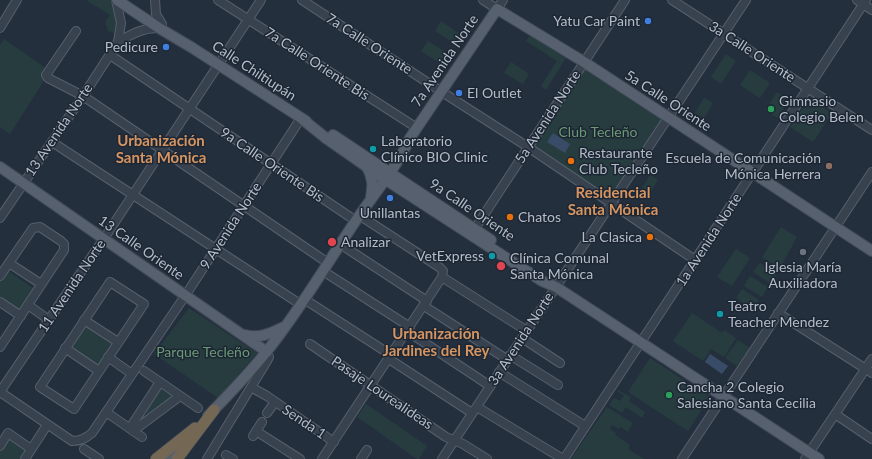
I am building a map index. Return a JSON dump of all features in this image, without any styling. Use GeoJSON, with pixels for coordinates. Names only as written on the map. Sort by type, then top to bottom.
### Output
{"type":"FeatureCollection","features":[{"type":"Feature","properties":{"kind":"highway"},"geometry":{"type":"LineString","coordinates":[[177,459],[214,410]]}},
{"type":"Feature","properties":{"kind":"highway"},"geometry":{"type":"LineString","coordinates":[[156,459],[202,423]]}},
{"type":"Feature","properties":{"kind":"main road","name":"Calle Chiltiupán"},"geometry":{"type":"LineString","coordinates":[[117,0],[160,26],[301,118],[330,133],[385,174]]}},
{"type":"Feature","properties":{"kind":"main road","name":"Calle Chiltiupán"},"geometry":{"type":"LineString","coordinates":[[126,0],[160,26]]}},
{"type":"Feature","properties":{"kind":"main road","name":"7a Avenida Norte"},"geometry":{"type":"LineString","coordinates":[[169,459],[267,352],[286,326],[357,218],[370,201],[385,174],[404,152],[410,138],[497,9]]}},
{"type":"Feature","properties":{"kind":"main road","name":"5a Calle Oriente"},"geometry":{"type":"LineString","coordinates":[[497,9],[584,62],[872,251]]}},
{"type":"Feature","properties":{"kind":"main road","name":"Calle Chiltiupán"},"geometry":{"type":"LineString","coordinates":[[301,118],[327,139],[366,165],[385,174]]}},
{"type":"Feature","properties":{"kind":"main road"},"geometry":{"type":"LineString","coordinates":[[366,165],[373,181],[370,201]]}},
{"type":"Feature","properties":{"kind":"main road","name":"13 Calle Oriente"},"geometry":{"type":"LineString","coordinates":[[0,167],[267,352]]}},
{"type":"Feature","properties":{"kind":"main road","name":"9a Calle Oriente"},"geometry":{"type":"LineString","coordinates":[[385,174],[396,185],[546,276],[556,287],[724,396],[807,456],[819,459]]}},
{"type":"Feature","properties":{"kind":"main road","name":"9a Calle Oriente"},"geometry":{"type":"LineString","coordinates":[[385,174],[472,232]]}},
{"type":"Feature","properties":{"kind":"main road"},"geometry":{"type":"LineString","coordinates":[[370,201],[384,188],[396,185]]}},
{"type":"Feature","properties":{"kind":"main road"},"geometry":{"type":"LineString","coordinates":[[239,333],[250,336],[263,336],[286,326]]}},
{"type":"Feature","properties":{"kind":"street"},"geometry":{"type":"LineString","coordinates":[[0,28],[17,0]]}},
{"type":"Feature","properties":{"kind":"street","name":"13 Avenida Norte"},"geometry":{"type":"LineString","coordinates":[[0,218],[118,42],[121,23],[117,0]]}},
{"type":"Feature","properties":{"kind":"street"},"geometry":{"type":"LineString","coordinates":[[155,0],[156,14],[160,26]]}},
{"type":"Feature","properties":{"kind":"street","name":"7a Calle Oriente Bis"},"geometry":{"type":"LineString","coordinates":[[218,0],[417,128]]}},
{"type":"Feature","properties":{"kind":"street","name":"11 Avenida Norte"},"geometry":{"type":"LineString","coordinates":[[0,392],[104,239],[262,0]]}},
{"type":"Feature","properties":{"kind":"street","name":"7a Calle Oriente"},"geometry":{"type":"LineString","coordinates":[[302,0],[442,92],[528,146],[695,260]]}},
{"type":"Feature","properties":{"kind":"street","name":"5a Calle Oriente"},"geometry":{"type":"LineString","coordinates":[[483,0],[497,9]]}},
{"type":"Feature","properties":{"kind":"street","name":"7a Avenida Norte"},"geometry":{"type":"LineString","coordinates":[[497,9],[503,0]]}},
{"type":"Feature","properties":{"kind":"street","name":"5a Avenida Norte"},"geometry":{"type":"LineString","coordinates":[[472,232],[625,0]]}},
{"type":"Feature","properties":{"kind":"street","name":"3a Calle Oriente"},"geometry":{"type":"LineString","coordinates":[[672,0],[872,130]]}},
{"type":"Feature","properties":{"kind":"street","name":"3a Avenida Norte"},"geometry":{"type":"LineString","coordinates":[[442,459],[746,0]]}},
{"type":"Feature","properties":{"kind":"street"},"geometry":{"type":"LineString","coordinates":[[862,1],[872,10]]}},
{"type":"Feature","properties":{"kind":"street","name":"1a Avenida Norte"},"geometry":{"type":"LineString","coordinates":[[563,459],[642,342],[808,89],[862,1]]}},
{"type":"Feature","properties":{"kind":"street","name":"13 Avenida Norte"},"geometry":{"type":"LineString","coordinates":[[118,42],[139,30],[160,26]]}},
{"type":"Feature","properties":{"kind":"street"},"geometry":{"type":"LineString","coordinates":[[76,31],[46,75],[48,78],[83,96],[244,206],[408,329],[490,386]]}},
{"type":"Feature","properties":{"kind":"street","name":"9a Calle Oriente Bis"},"geometry":{"type":"LineString","coordinates":[[110,55],[271,164],[439,267],[443,271],[442,277]]}},
{"type":"Feature","properties":{"kind":"street","name":"9 Avenida Norte"},"geometry":{"type":"LineString","coordinates":[[47,425],[72,441],[79,441],[92,433],[185,296],[301,118]]}},
{"type":"Feature","properties":{"kind":"street"},"geometry":{"type":"LineString","coordinates":[[52,142],[215,250],[302,302],[474,410],[563,459]]}},
{"type":"Feature","properties":{"kind":"street"},"geometry":{"type":"LineString","coordinates":[[682,459],[872,172]]}},
{"type":"Feature","properties":{"kind":"street"},"geometry":{"type":"LineString","coordinates":[[0,276],[33,228],[40,227],[64,244],[64,250],[0,347]]}},
{"type":"Feature","properties":{"kind":"street"},"geometry":{"type":"LineString","coordinates":[[340,244],[425,303],[509,358],[558,385]]}},
{"type":"Feature","properties":{"kind":"street"},"geometry":{"type":"LineString","coordinates":[[9,262],[41,284]]}},
{"type":"Feature","properties":{"kind":"street"},"geometry":{"type":"LineString","coordinates":[[322,459],[442,277],[527,331]]}},
{"type":"Feature","properties":{"kind":"street"},"geometry":{"type":"LineString","coordinates":[[110,282],[144,304],[74,409],[40,387],[84,320],[110,282]]}},
{"type":"Feature","properties":{"kind":"street"},"geometry":{"type":"LineString","coordinates":[[0,302],[21,316]]}},
{"type":"Feature","properties":{"kind":"street"},"geometry":{"type":"LineString","coordinates":[[28,305],[49,320]]}},
{"type":"Feature","properties":{"kind":"street"},"geometry":{"type":"LineString","coordinates":[[778,313],[869,371]]}},
{"type":"Feature","properties":{"kind":"street"},"geometry":{"type":"LineString","coordinates":[[84,320],[118,342]]}},
{"type":"Feature","properties":{"kind":"street"},"geometry":{"type":"LineString","coordinates":[[522,338],[560,364]]}},
{"type":"Feature","properties":{"kind":"street","name":"Pasaje Lourealideas"},"geometry":{"type":"LineString","coordinates":[[310,344],[446,437],[464,444],[487,459]]}},
{"type":"Feature","properties":{"kind":"street"},"geometry":{"type":"LineString","coordinates":[[65,348],[99,371]]}},
{"type":"Feature","properties":{"kind":"street"},"geometry":{"type":"LineString","coordinates":[[207,459],[268,360],[269,357],[267,352]]}},
{"type":"Feature","properties":{"kind":"street"},"geometry":{"type":"LineString","coordinates":[[108,357],[132,374]]}},
{"type":"Feature","properties":{"kind":"street"},"geometry":{"type":"LineString","coordinates":[[807,456],[835,414],[869,371],[872,359]]}},
{"type":"Feature","properties":{"kind":"street"},"geometry":{"type":"LineString","coordinates":[[144,371],[198,408]]}},
{"type":"Feature","properties":{"kind":"street"},"geometry":{"type":"LineString","coordinates":[[499,372],[586,426]]}},
{"type":"Feature","properties":{"kind":"street"},"geometry":{"type":"LineString","coordinates":[[132,430],[160,382]]}},
{"type":"Feature","properties":{"kind":"street","name":"Senda 1"},"geometry":{"type":"LineString","coordinates":[[256,390],[334,442]]}},
{"type":"Feature","properties":{"kind":"street"},"geometry":{"type":"LineString","coordinates":[[0,392],[47,425],[25,459]]}},
{"type":"Feature","properties":{"kind":"street"},"geometry":{"type":"LineString","coordinates":[[132,430],[180,396]]}},
{"type":"Feature","properties":{"kind":"street","name":"Senda 1"},"geometry":{"type":"LineString","coordinates":[[267,413],[274,402]]}},
{"type":"Feature","properties":{"kind":"street"},"geometry":{"type":"LineString","coordinates":[[106,412],[142,437]]}},
{"type":"Feature","properties":{"kind":"street"},"geometry":{"type":"LineString","coordinates":[[835,414],[872,439]]}},
{"type":"Feature","properties":{"kind":"street"},"geometry":{"type":"LineString","coordinates":[[262,422],[254,434],[300,459]]}},
{"type":"Feature","properties":{"kind":"street"},"geometry":{"type":"LineString","coordinates":[[0,446],[8,433],[31,449]]}},
{"type":"Feature","properties":{"kind":"street"},"geometry":{"type":"LineString","coordinates":[[84,448],[94,458]]}},
{"type":"Feature","properties":{"kind":"street"},"geometry":{"type":"LineString","coordinates":[[360,459],[367,450]]}},
{"type":"Feature","properties":{"kind":"green space"},"geometry":{"type":"Polygon","coordinates":[[[86,0],[111,0],[114,3],[117,11],[117,34],[108,31],[105,22],[110,15],[86,0]]]}},
{"type":"Feature","properties":{"kind":"green space"},"geometry":{"type":"Polygon","coordinates":[[[441,21],[460,34],[454,43],[435,31],[441,21]]]}},
{"type":"Feature","properties":{"kind":"green space"},"geometry":{"type":"Polygon","coordinates":[[[530,35],[566,58],[546,90],[541,86],[557,61],[526,41],[530,35]]]}},
{"type":"Feature","properties":{"kind":"green space"},"geometry":{"type":"Polygon","coordinates":[[[4,39],[50,71],[10,134],[0,127],[0,45],[4,39]]]}},
{"type":"Feature","properties":{"kind":"green space"},"geometry":{"type":"Polygon","coordinates":[[[428,41],[447,53],[441,64],[421,51],[428,41]]]}},
{"type":"Feature","properties":{"kind":"green space"},"geometry":{"type":"Polygon","coordinates":[[[726,54],[736,61],[721,84],[711,77],[726,54]]]}},
{"type":"Feature","properties":{"kind":"green space"},"geometry":{"type":"Polygon","coordinates":[[[511,62],[529,74],[523,84],[504,73],[511,62]]]}},
{"type":"Feature","properties":{"kind":"green space","name":"Club Tecleño"},"geometry":{"type":"Polygon","coordinates":[[[588,68],[663,115],[662,123],[615,194],[607,198],[538,151],[534,140],[581,69],[588,68]]]}},
{"type":"Feature","properties":{"kind":"green space"},"geometry":{"type":"Polygon","coordinates":[[[750,70],[770,83],[760,98],[740,85],[750,70]]]}},
{"type":"Feature","properties":{"kind":"green space"},"geometry":{"type":"Polygon","coordinates":[[[777,92],[789,100],[777,118],[765,110],[777,92]]]}},
{"type":"Feature","properties":{"kind":"green space"},"geometry":{"type":"Polygon","coordinates":[[[704,98],[713,103],[704,118],[695,113],[704,98]]]}},
{"type":"Feature","properties":{"kind":"green space"},"geometry":{"type":"Polygon","coordinates":[[[810,99],[832,113],[813,142],[790,127],[807,101],[810,99]]]}},
{"type":"Feature","properties":{"kind":"green space"},"geometry":{"type":"Polygon","coordinates":[[[650,175],[658,180],[648,196],[640,191],[650,175]]]}},
{"type":"Feature","properties":{"kind":"green space"},"geometry":{"type":"Polygon","coordinates":[[[781,227],[797,237],[780,268],[762,257],[781,227]]]}},
{"type":"Feature","properties":{"kind":"green space"},"geometry":{"type":"Polygon","coordinates":[[[736,249],[750,258],[732,286],[717,277],[736,249]]]}},
{"type":"Feature","properties":{"kind":"green space"},"geometry":{"type":"Polygon","coordinates":[[[760,263],[777,274],[771,284],[753,272],[760,263]]]}},
{"type":"Feature","properties":{"kind":"green space"},"geometry":{"type":"Polygon","coordinates":[[[7,270],[34,289],[19,311],[0,298],[0,281],[7,270]]]}},
{"type":"Feature","properties":{"kind":"green space"},"geometry":{"type":"Polygon","coordinates":[[[750,276],[768,287],[762,297],[744,286],[750,276]]]}},
{"type":"Feature","properties":{"kind":"green space"},"geometry":{"type":"Polygon","coordinates":[[[742,289],[759,300],[753,309],[736,298],[742,289]]]}},
{"type":"Feature","properties":{"kind":"green space","name":"Parque Tecleño"},"geometry":{"type":"Polygon","coordinates":[[[189,308],[257,353],[218,398],[154,354],[189,308]]]}},
{"type":"Feature","properties":{"kind":"green space"},"geometry":{"type":"Polygon","coordinates":[[[692,313],[722,333],[713,347],[724,330],[736,338],[724,357],[711,349],[703,361],[673,341],[692,313]]]}},
{"type":"Feature","properties":{"kind":"green space"},"geometry":{"type":"Polygon","coordinates":[[[86,325],[114,343],[99,367],[71,348],[86,325]]]}},
{"type":"Feature","properties":{"kind":"green space"},"geometry":{"type":"Polygon","coordinates":[[[738,340],[750,348],[737,366],[725,358],[738,340]]]}},
{"type":"Feature","properties":{"kind":"green space","name":"Cancha 2 Colegio Salesiano Santa Cecilia"},"geometry":{"type":"Polygon","coordinates":[[[650,358],[710,397],[688,431],[628,392],[650,358]]]}},
{"type":"Feature","properties":{"kind":"green space"},"geometry":{"type":"Polygon","coordinates":[[[161,389],[171,395],[173,399],[138,425],[140,417],[144,418],[147,413],[145,409],[157,390],[161,389]]]}},
{"type":"Feature","properties":{"kind":"green space"},"geometry":{"type":"Polygon","coordinates":[[[618,390],[631,397],[629,401],[645,412],[642,418],[626,407],[622,413],[609,405],[614,398],[620,401],[624,396],[617,391],[618,390]]]}},
{"type":"Feature","properties":{"kind":"green space"},"geometry":{"type":"Polygon","coordinates":[[[366,404],[427,446],[419,459],[357,417],[366,404]]]}},
{"type":"Feature","properties":{"kind":"green space"},"geometry":{"type":"Polygon","coordinates":[[[607,407],[633,423],[628,432],[620,427],[619,429],[612,425],[610,429],[616,433],[615,435],[630,445],[628,449],[644,459],[571,459],[607,407]]]}},
{"type":"Feature","properties":{"kind":"green space"},"geometry":{"type":"Polygon","coordinates":[[[9,437],[29,450],[23,459],[0,459],[0,451],[9,437]]]}},
{"type":"Feature","properties":{"kind":"water"},"geometry":{"type":"Polygon","coordinates":[[[553,133],[570,144],[565,153],[547,142],[553,133]]]}},
{"type":"Feature","properties":{"kind":"water"},"geometry":{"type":"Polygon","coordinates":[[[710,354],[728,366],[722,374],[705,362],[710,354]]]}},
{"type":"Feature","properties":{"kind":"place","name":"Yatu Car Paint"},"geometry":{"type":"Point","coordinates":[648,21]}},
{"type":"Feature","properties":{"kind":"place","name":"Pedicure"},"geometry":{"type":"Point","coordinates":[166,47]}},
{"type":"Feature","properties":{"kind":"place","name":"El Outlet"},"geometry":{"type":"Point","coordinates":[459,93]}},
{"type":"Feature","properties":{"kind":"place","name":"Gimnasio Colegio Belen"},"geometry":{"type":"Point","coordinates":[771,109]}},
{"type":"Feature","properties":{"kind":"place","name":"Laboratorio Clínico BIO Clinic"},"geometry":{"type":"Point","coordinates":[373,149]}},
{"type":"Feature","properties":{"kind":"place","name":"Restaurante Club Tecleño"},"geometry":{"type":"Point","coordinates":[571,161]}},
{"type":"Feature","properties":{"kind":"place","name":"Escuela de Comunicación Mónica Herrera"},"geometry":{"type":"Point","coordinates":[829,166]}},
{"type":"Feature","properties":{"kind":"place","name":"Unillantas"},"geometry":{"type":"Point","coordinates":[390,198]}},
{"type":"Feature","properties":{"kind":"place","name":"Chatos"},"geometry":{"type":"Point","coordinates":[510,217]}},
{"type":"Feature","properties":{"kind":"place","name":"La Clasica"},"geometry":{"type":"Point","coordinates":[650,237]}},
{"type":"Feature","properties":{"kind":"place","name":"Analizar"},"geometry":{"type":"Point","coordinates":[332,242]}},
{"type":"Feature","properties":{"kind":"place","name":"Iglesia María Auxiliadora"},"geometry":{"type":"Point","coordinates":[803,252]}},
{"type":"Feature","properties":{"kind":"place","name":"VetExpress"},"geometry":{"type":"Point","coordinates":[492,256]}},
{"type":"Feature","properties":{"kind":"place","name":"Clínica Comunal Santa Mónica"},"geometry":{"type":"Point","coordinates":[501,266]}},
{"type":"Feature","properties":{"kind":"place","name":"Teatro Teacher Mendez"},"geometry":{"type":"Point","coordinates":[720,314]}},
{"type":"Feature","properties":{"kind":"place","name":"Cancha 2 Colegio Salesiano Santa Cecilia"},"geometry":{"type":"Point","coordinates":[669,395]}},
{"type":"Feature","properties":{"kind":"district","name":"Urbanización Santa Mónica"},"geometry":{"type":"Point","coordinates":[161,150]}},
{"type":"Feature","properties":{"kind":"district","name":"Residencial Santa Mónica"},"geometry":{"type":"Point","coordinates":[613,202]}},
{"type":"Feature","properties":{"kind":"district","name":"Urbanización Jardines del Rey"},"geometry":{"type":"Point","coordinates":[436,342]}}]}
